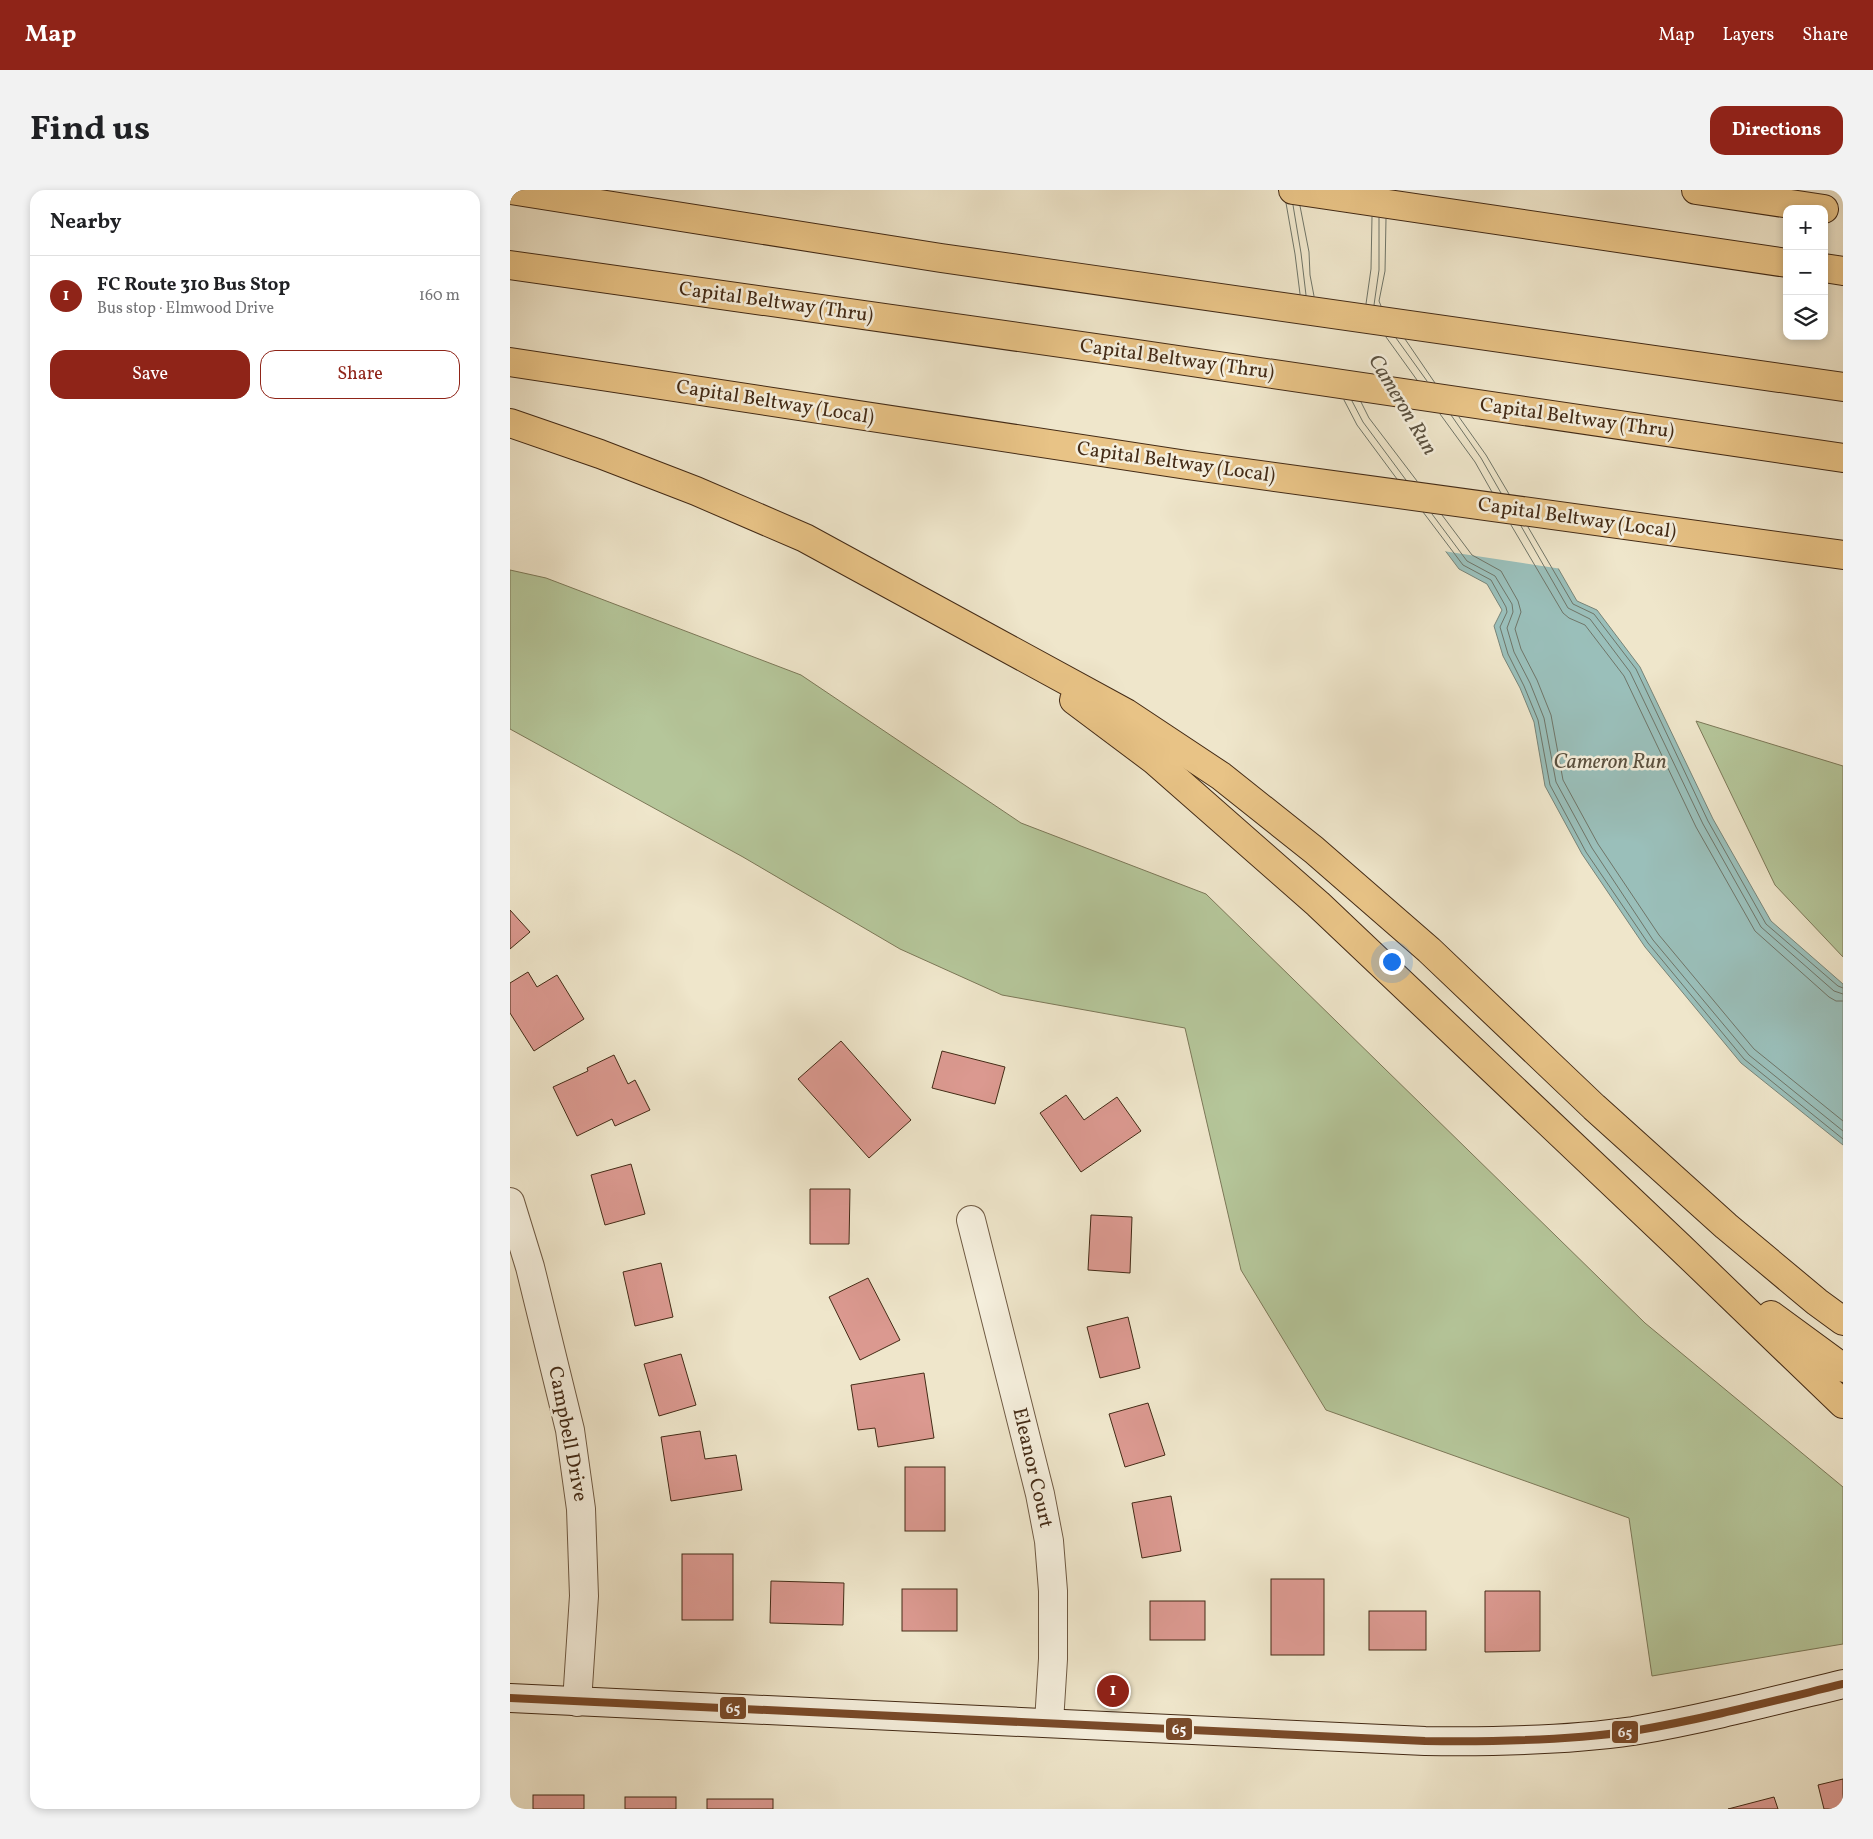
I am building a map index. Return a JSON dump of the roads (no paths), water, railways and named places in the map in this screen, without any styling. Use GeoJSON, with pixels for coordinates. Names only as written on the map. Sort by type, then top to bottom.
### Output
{"type":"FeatureCollection","features":[{"type":"Feature","properties":{"kind":"highway"},"geometry":{"type":"LineString","coordinates":[[511,190],[941,258],[1843,387]]}},
{"type":"Feature","properties":{"kind":"highway"},"geometry":{"type":"LineString","coordinates":[[1293,190],[1783,262]]}},
{"type":"Feature","properties":{"kind":"highway"},"geometry":{"type":"LineString","coordinates":[[1696,190],[1797,205]]}},
{"type":"Feature","properties":{"kind":"highway"},"geometry":{"type":"LineString","coordinates":[[1828,210],[1843,212]]}},
{"type":"Feature","properties":{"kind":"highway","name":"Capital Beltway (Thru)"},"geometry":{"type":"LineString","coordinates":[[510,265],[1124,352],[1843,458]]}},
{"type":"Feature","properties":{"kind":"highway"},"geometry":{"type":"LineString","coordinates":[[1828,269],[1843,271]]}},
{"type":"Feature","properties":{"kind":"highway","name":"Capital Beltway (Local)"},"geometry":{"type":"LineString","coordinates":[[510,362],[1187,465],[1843,555]]}},
{"type":"Feature","properties":{"kind":"highway"},"geometry":{"type":"LineString","coordinates":[[510,423],[696,491],[805,538],[1126,713],[1221,776],[1299,837],[1429,950],[1594,1107],[1726,1226],[1817,1302],[1843,1321]]}},
{"type":"Feature","properties":{"kind":"highway"},"geometry":{"type":"LineString","coordinates":[[1003,647],[1154,760],[1318,904],[1843,1404]]}},
{"type":"Feature","properties":{"kind":"highway"},"geometry":{"type":"LineString","coordinates":[[1680,1247],[1843,1368]]}},
{"type":"Feature","properties":{"kind":"street","name":"Campbell Drive"},"geometry":{"type":"LineString","coordinates":[[510,1202],[530,1267],[570,1430],[581,1509],[584,1596],[577,1702]]}},
{"type":"Feature","properties":{"kind":"street","name":"Eleanor Court"},"geometry":{"type":"LineString","coordinates":[[970,1220],[1040,1494],[1049,1540],[1053,1591],[1049,1722]]}},
{"type":"Feature","properties":{"kind":"street"},"geometry":{"type":"LineString","coordinates":[[510,1698],[1425,1741],[1490,1742],[1631,1731],[1711,1716],[1843,1684]]}},
{"type":"Feature","properties":{"kind":"water","name":"Cameron Run"},"geometry":{"type":"Polygon","coordinates":[[[1384,302],[1491,452],[1577,601],[1597,610],[1640,667],[1713,819],[1771,921],[1843,984],[1843,1145],[1741,1063],[1645,947],[1582,854],[1545,786],[1534,722],[1520,688],[1503,656],[1494,626],[1502,610],[1487,584],[1459,569],[1353,428],[1384,302]]]}},
{"type":"Feature","properties":{"kind":"place","name":"FC Route 310 Bus Stop"},"geometry":{"type":"Point","coordinates":[1113,1691]}}]}
